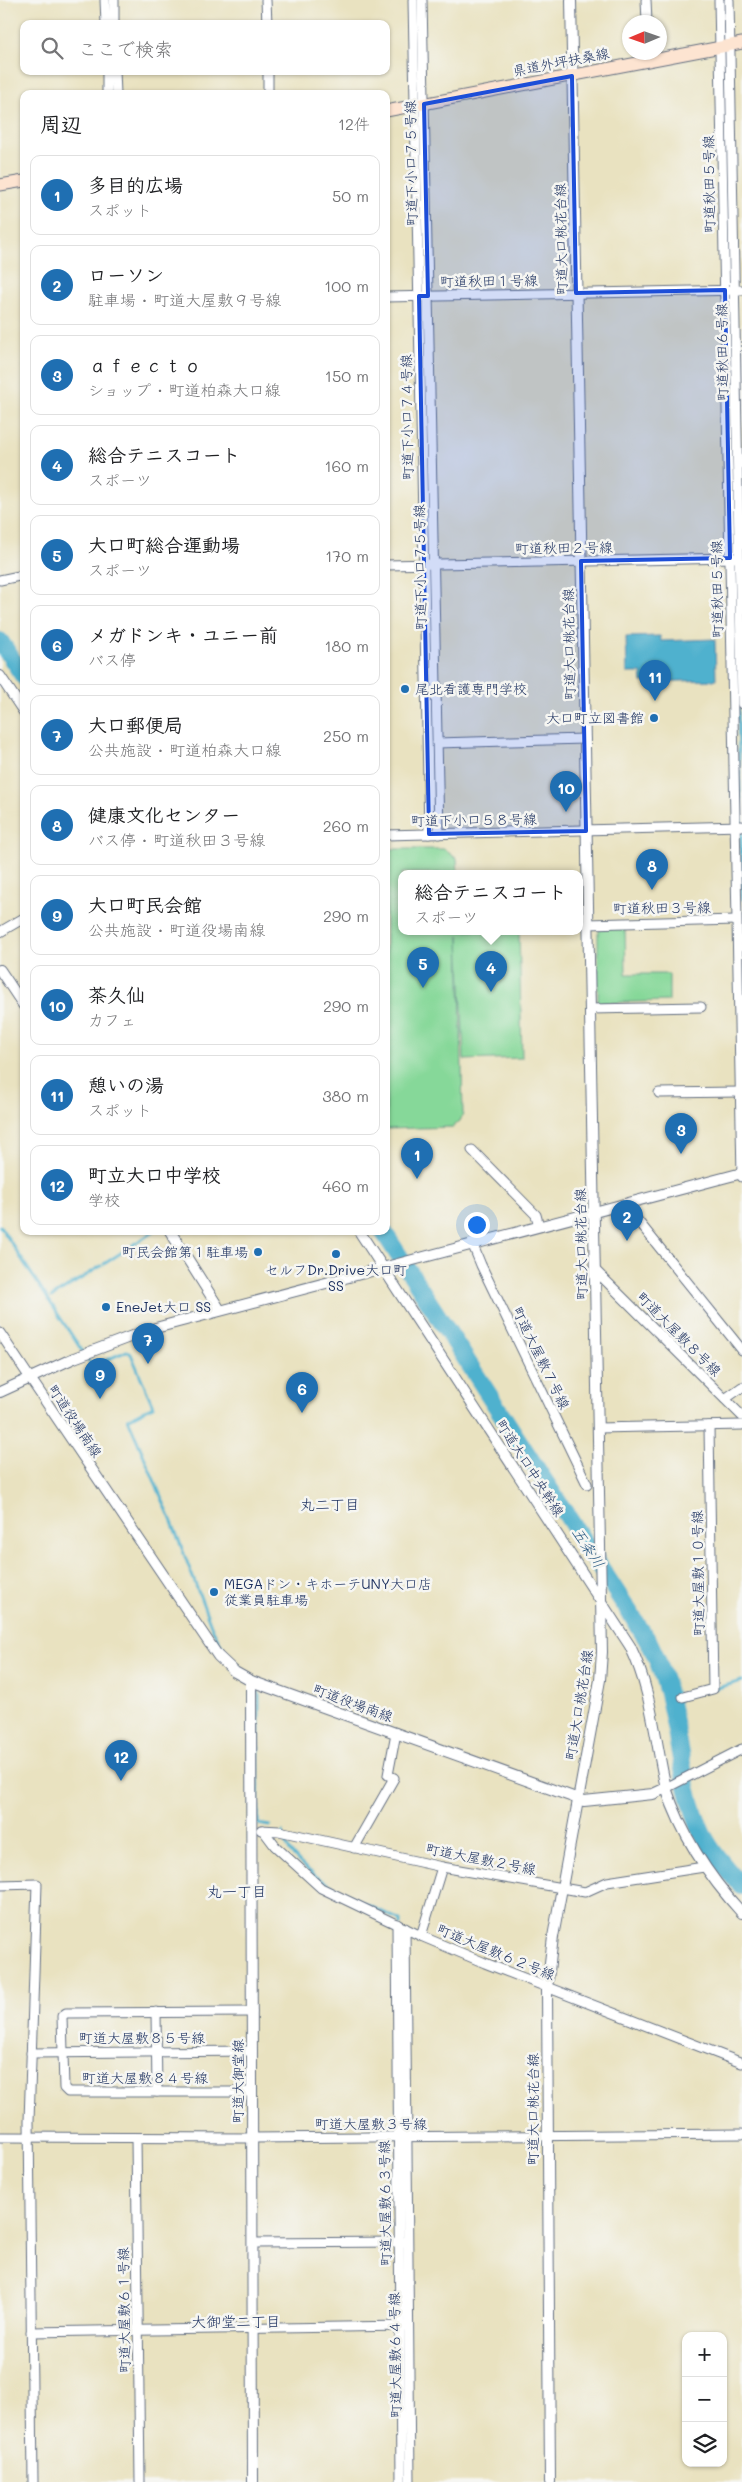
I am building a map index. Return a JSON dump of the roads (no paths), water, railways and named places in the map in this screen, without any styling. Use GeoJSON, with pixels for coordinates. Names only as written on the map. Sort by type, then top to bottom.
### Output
{"type":"FeatureCollection","features":[{"type":"Feature","properties":{"kind":"main road","name":"県道外坪扶桑線"},"geometry":{"type":"LineString","coordinates":[[667,54],[731,45]]}},
{"type":"Feature","properties":{"kind":"main road","name":"県道外坪扶桑線"},"geometry":{"type":"LineString","coordinates":[[390,110],[572,76],[635,60]]}},
{"type":"Feature","properties":{"kind":"main road"},"geometry":{"type":"LineString","coordinates":[[0,185],[20,182]]}},
{"type":"Feature","properties":{"kind":"street"},"geometry":{"type":"LineString","coordinates":[[105,0],[106,20]]}},
{"type":"Feature","properties":{"kind":"street"},"geometry":{"type":"LineString","coordinates":[[114,0],[114,20]]}},
{"type":"Feature","properties":{"kind":"street"},"geometry":{"type":"LineString","coordinates":[[266,0],[267,20]]}},
{"type":"Feature","properties":{"kind":"street"},"geometry":{"type":"LineString","coordinates":[[413,0],[420,105]]}},
{"type":"Feature","properties":{"kind":"street","name":"町道下小口７５号線"},"geometry":{"type":"LineString","coordinates":[[422,0],[420,105],[424,296],[434,564],[439,834]]}},
{"type":"Feature","properties":{"kind":"street","name":"町道大口桃花台線"},"geometry":{"type":"LineString","coordinates":[[550,2482],[547,1988],[561,1889],[602,1666],[590,1009],[588,924],[584,900],[586,831],[585,739],[570,0]]}},
{"type":"Feature","properties":{"kind":"street"},"geometry":{"type":"LineString","coordinates":[[646,0],[646,15]]}},
{"type":"Feature","properties":{"kind":"street","name":"町道秋田５号線"},"geometry":{"type":"LineString","coordinates":[[719,0],[731,45],[725,290],[737,558],[738,826],[736,920],[742,1177]]}},
{"type":"Feature","properties":{"kind":"street","name":"町道秋田６号線"},"geometry":{"type":"LineString","coordinates":[[729,0],[738,290],[740,503],[737,558],[742,704]]}},
{"type":"Feature","properties":{"kind":"street"},"geometry":{"type":"LineString","coordinates":[[107,75],[107,90]]}},
{"type":"Feature","properties":{"kind":"street"},"geometry":{"type":"LineString","coordinates":[[115,75],[116,90]]}},
{"type":"Feature","properties":{"kind":"street"},"geometry":{"type":"LineString","coordinates":[[268,75],[268,90]]}},
{"type":"Feature","properties":{"kind":"street","name":"町道秋田１号線"},"geometry":{"type":"LineString","coordinates":[[390,297],[738,290]]}},
{"type":"Feature","properties":{"kind":"street","name":"町道下小口７４号線"},"geometry":{"type":"LineString","coordinates":[[424,296],[424,564],[428,834]]}},
{"type":"Feature","properties":{"kind":"street","name":"町道秋田２号線"},"geometry":{"type":"LineString","coordinates":[[390,565],[737,558]]}},
{"type":"Feature","properties":{"kind":"street"},"geometry":{"type":"LineString","coordinates":[[0,580],[20,575]]}},
{"type":"Feature","properties":{"kind":"street"},"geometry":{"type":"LineString","coordinates":[[0,676],[20,706]]}},
{"type":"Feature","properties":{"kind":"street"},"geometry":{"type":"LineString","coordinates":[[437,743],[585,739]]}},
{"type":"Feature","properties":{"kind":"street","name":"町道下小口５８号線"},"geometry":{"type":"LineString","coordinates":[[390,835],[738,826]]}},
{"type":"Feature","properties":{"kind":"street"},"geometry":{"type":"LineString","coordinates":[[0,932],[20,920]]}},
{"type":"Feature","properties":{"kind":"street","name":"町道秋田３号線"},"geometry":{"type":"LineString","coordinates":[[588,924],[736,920]]}},
{"type":"Feature","properties":{"kind":"street"},"geometry":{"type":"LineString","coordinates":[[0,970],[20,1000]]}},
{"type":"Feature","properties":{"kind":"street"},"geometry":{"type":"LineString","coordinates":[[590,1009],[701,1006]]}},
{"type":"Feature","properties":{"kind":"street"},"geometry":{"type":"LineString","coordinates":[[659,1093],[740,1092]]}},
{"type":"Feature","properties":{"kind":"street"},"geometry":{"type":"LineString","coordinates":[[472,1150],[536,1215],[539,1226]]}},
{"type":"Feature","properties":{"kind":"street"},"geometry":{"type":"LineString","coordinates":[[0,1392],[111,1343],[220,1310],[742,1173]]}},
{"type":"Feature","properties":{"kind":"street"},"geometry":{"type":"LineString","coordinates":[[628,1203],[634,1216],[742,1350]]}},
{"type":"Feature","properties":{"kind":"street"},"geometry":{"type":"LineString","coordinates":[[173,1235],[220,1310]]}},
{"type":"Feature","properties":{"kind":"street","name":"町道大口中央幹線"},"geometry":{"type":"LineString","coordinates":[[362,1235],[630,1646],[640,1667],[654,1720],[666,1788]]}},
{"type":"Feature","properties":{"kind":"street","name":"町道大屋敷７号線"},"geometry":{"type":"LineString","coordinates":[[472,1244],[587,1484]]}},
{"type":"Feature","properties":{"kind":"street","name":"町道大屋敷８号線"},"geometry":{"type":"LineString","coordinates":[[596,1271],[742,1416]]}},
{"type":"Feature","properties":{"kind":"street"},"geometry":{"type":"LineString","coordinates":[[0,1333],[30,1378]]}},
{"type":"Feature","properties":{"kind":"street","name":"町道役場南線"},"geometry":{"type":"LineString","coordinates":[[30,1378],[218,1656],[235,1672],[251,1681],[578,1799],[600,1801],[653,1794],[666,1788]]}},
{"type":"Feature","properties":{"kind":"street"},"geometry":{"type":"LineString","coordinates":[[725,1399],[742,1388]]}},
{"type":"Feature","properties":{"kind":"street"},"geometry":{"type":"LineString","coordinates":[[598,1428],[742,1425]]}},
{"type":"Feature","properties":{"kind":"street","name":"町道大屋敷１０号線"},"geometry":{"type":"LineString","coordinates":[[683,1697],[713,1689],[709,1426]]}},
{"type":"Feature","properties":{"kind":"street","name":"町道大御堂線"},"geometry":{"type":"LineString","coordinates":[[251,1681],[253,2482]]}},
{"type":"Feature","properties":{"kind":"street"},"geometry":{"type":"LineString","coordinates":[[354,1848],[394,1778],[388,1775],[396,1734]]}},
{"type":"Feature","properties":{"kind":"street"},"geometry":{"type":"LineString","coordinates":[[742,1749],[666,1788],[679,1824],[704,1867],[742,1913]]}},
{"type":"Feature","properties":{"kind":"street","name":"町道大屋敷２号線"},"geometry":{"type":"LineString","coordinates":[[251,1828],[279,1831],[442,1867],[561,1889],[589,1892],[607,1882],[704,1867]]}},
{"type":"Feature","properties":{"kind":"street","name":"町道大屋敷６２号線"},"geometry":{"type":"LineString","coordinates":[[263,1830],[275,1846],[321,1888],[421,1936],[547,1988],[742,2063]]}},
{"type":"Feature","properties":{"kind":"street"},"geometry":{"type":"LineString","coordinates":[[421,1936],[442,1867]]}},
{"type":"Feature","properties":{"kind":"street"},"geometry":{"type":"LineString","coordinates":[[0,1885],[37,1884],[29,2138],[32,2482]]}},
{"type":"Feature","properties":{"kind":"street","name":"町道大屋敷６３号線"},"geometry":{"type":"LineString","coordinates":[[401,1926],[404,2326],[402,2482]]}},
{"type":"Feature","properties":{"kind":"street"},"geometry":{"type":"LineString","coordinates":[[156,2012],[156,2092]]}},
{"type":"Feature","properties":{"kind":"street","name":"町道大屋敷８４号線"},"geometry":{"type":"LineString","coordinates":[[252,2012],[66,2013],[62,2016],[64,2088],[68,2092],[252,2092]]}},
{"type":"Feature","properties":{"kind":"street","name":"町道大屋敷８５号線"},"geometry":{"type":"LineString","coordinates":[[31,2053],[252,2051]]}},
{"type":"Feature","properties":{"kind":"street","name":"町道大屋敷３号線"},"geometry":{"type":"LineString","coordinates":[[0,2138],[742,2134]]}},
{"type":"Feature","properties":{"kind":"street","name":"町道大屋敷６１号線"},"geometry":{"type":"LineString","coordinates":[[136,2138],[140,2482]]}},
{"type":"Feature","properties":{"kind":"street"},"geometry":{"type":"LineString","coordinates":[[252,2243],[403,2242]]}},
{"type":"Feature","properties":{"kind":"street"},"geometry":{"type":"LineString","coordinates":[[31,2332],[404,2326]]}},
{"type":"Feature","properties":{"kind":"street","name":"町道大屋敷６４号線"},"geometry":{"type":"LineString","coordinates":[[404,2326],[410,2482]]}},
{"type":"Feature","properties":{"kind":"water"},"geometry":{"type":"Polygon","coordinates":[[[660,636],[661,641],[715,639],[716,680],[642,682],[641,673],[627,673],[626,637],[660,636]]]}},
{"type":"Feature","properties":{"kind":"waterway"},"geometry":{"type":"LineString","coordinates":[[109,0],[110,9]]}},
{"type":"Feature","properties":{"kind":"waterway","name":"五条川"},"geometry":{"type":"LineString","coordinates":[[0,641],[20,671]]}},
{"type":"Feature","properties":{"kind":"waterway"},"geometry":{"type":"LineString","coordinates":[[738,703],[742,899]]}},
{"type":"Feature","properties":{"kind":"waterway"},"geometry":{"type":"LineString","coordinates":[[0,1226],[92,1366],[127,1351],[131,1354],[153,1406],[128,1419],[172,1522],[212,1628],[225,1652],[243,1672]]}},
{"type":"Feature","properties":{"kind":"waterway"},"geometry":{"type":"LineString","coordinates":[[104,1264],[148,1235]]}},
{"type":"Feature","properties":{"kind":"waterway","name":"五条川"},"geometry":{"type":"LineString","coordinates":[[386,1235],[650,1644],[667,1690],[687,1787],[694,1811],[710,1848],[742,1886]]}},
{"type":"Feature","properties":{"kind":"waterway"},"geometry":{"type":"LineString","coordinates":[[52,1297],[101,1266]]}},
{"type":"Feature","properties":{"kind":"waterway"},"geometry":{"type":"LineString","coordinates":[[717,1688],[742,1681]]}},
{"type":"Feature","properties":{"kind":"waterway"},"geometry":{"type":"LineString","coordinates":[[254,1687],[259,1694],[258,1824],[270,1826]]}},
{"type":"Feature","properties":{"kind":"waterway"},"geometry":{"type":"LineString","coordinates":[[283,1833],[288,1847],[298,1861],[313,1874],[350,1896],[400,1920],[400,1925]]}},
{"type":"Feature","properties":{"kind":"place","name":"尾北看護専門学校"},"geometry":{"type":"Point","coordinates":[405,689]}},
{"type":"Feature","properties":{"kind":"place","name":"憩いの湯"},"geometry":{"type":"Point","coordinates":[655,701]}},
{"type":"Feature","properties":{"kind":"place","name":"大口町立図書館"},"geometry":{"type":"Point","coordinates":[654,718]}},
{"type":"Feature","properties":{"kind":"place","name":"茶久仙"},"geometry":{"type":"Point","coordinates":[566,812]}},
{"type":"Feature","properties":{"kind":"place","name":"健康文化センター"},"geometry":{"type":"Point","coordinates":[652,890]}},
{"type":"Feature","properties":{"kind":"place","name":"大口町総合運動場"},"geometry":{"type":"Point","coordinates":[423,988]}},
{"type":"Feature","properties":{"kind":"place","name":"総合テニスコート"},"geometry":{"type":"Point","coordinates":[491,992]}},
{"type":"Feature","properties":{"kind":"place","name":"ａｆｅｃｔｏ"},"geometry":{"type":"Point","coordinates":[681,1154]}},
{"type":"Feature","properties":{"kind":"place","name":"多目的広場"},"geometry":{"type":"Point","coordinates":[417,1179]}},
{"type":"Feature","properties":{"kind":"place","name":"ローソン"},"geometry":{"type":"Point","coordinates":[627,1241]}},
{"type":"Feature","properties":{"kind":"place","name":"町民会館第１駐車場"},"geometry":{"type":"Point","coordinates":[258,1252]}},
{"type":"Feature","properties":{"kind":"place","name":"セルフDr.Drive大口町 SS"},"geometry":{"type":"Point","coordinates":[336,1254]}},
{"type":"Feature","properties":{"kind":"place","name":"EneJet大口 SS"},"geometry":{"type":"Point","coordinates":[106,1307]}},
{"type":"Feature","properties":{"kind":"place","name":"大口郵便局"},"geometry":{"type":"Point","coordinates":[148,1364]}},
{"type":"Feature","properties":{"kind":"place","name":"大口町民会館"},"geometry":{"type":"Point","coordinates":[100,1399]}},
{"type":"Feature","properties":{"kind":"place","name":"メガドンキ・ユニー前"},"geometry":{"type":"Point","coordinates":[302,1413]}},
{"type":"Feature","properties":{"kind":"place","name":"MEGAドン・キホーテUNY大口店 従業員駐車場"},"geometry":{"type":"Point","coordinates":[214,1592]}},
{"type":"Feature","properties":{"kind":"place","name":"町立大口中学校"},"geometry":{"type":"Point","coordinates":[121,1781]}},
{"type":"Feature","properties":{"kind":"district","name":"丸二丁目"},"geometry":{"type":"Point","coordinates":[330,1505]}},
{"type":"Feature","properties":{"kind":"district","name":"丸一丁目"},"geometry":{"type":"Point","coordinates":[237,1892]}},
{"type":"Feature","properties":{"kind":"district","name":"大御堂二丁目"},"geometry":{"type":"Point","coordinates":[236,2322]}}]}
